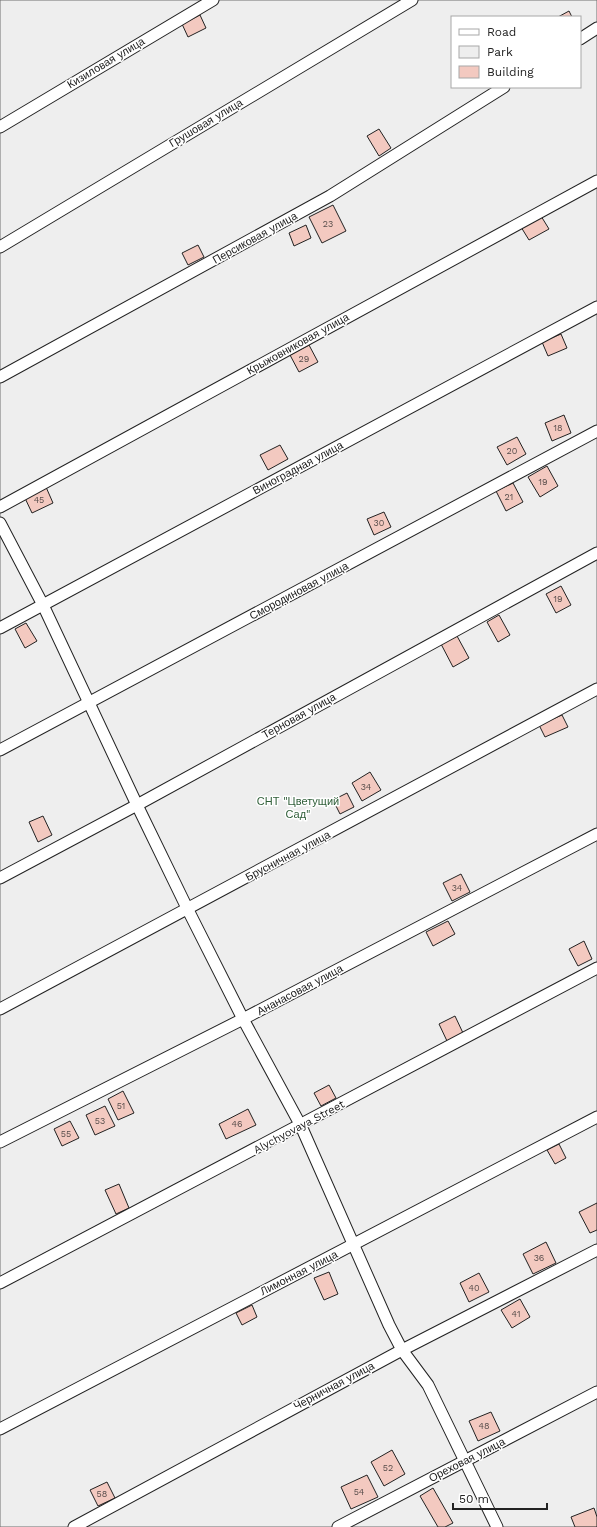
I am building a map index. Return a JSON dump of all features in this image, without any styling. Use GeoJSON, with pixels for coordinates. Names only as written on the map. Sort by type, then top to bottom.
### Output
{"type":"FeatureCollection","features":[{"type":"Feature","properties":{"kind":"street","name":"Кизиловая улица"},"geometry":{"type":"LineString","coordinates":[[0,127],[213,0]]}},
{"type":"Feature","properties":{"kind":"street","name":"Грушовая улица"},"geometry":{"type":"LineString","coordinates":[[0,247],[412,0]]}},
{"type":"Feature","properties":{"kind":"street"},"geometry":{"type":"LineString","coordinates":[[581,38],[597,28]]}},
{"type":"Feature","properties":{"kind":"street","name":"Персиковая улица"},"geometry":{"type":"LineString","coordinates":[[0,377],[330,196],[502,88]]}},
{"type":"Feature","properties":{"kind":"street","name":"Крыжовниковая улица"},"geometry":{"type":"LineString","coordinates":[[0,507],[597,181]]}},
{"type":"Feature","properties":{"kind":"street","name":"Виноградная улица"},"geometry":{"type":"LineString","coordinates":[[0,628],[597,307]]}},
{"type":"Feature","properties":{"kind":"street","name":"Смородиновая улица"},"geometry":{"type":"LineString","coordinates":[[0,750],[597,431]]}},
{"type":"Feature","properties":{"kind":"street"},"geometry":{"type":"LineString","coordinates":[[0,523],[43,605],[188,910],[243,1019],[301,1126],[389,1325],[402,1350],[428,1385],[497,1527]]}},
{"type":"Feature","properties":{"kind":"street","name":"Терновая улица"},"geometry":{"type":"LineString","coordinates":[[0,878],[137,805],[597,553]]}},
{"type":"Feature","properties":{"kind":"street","name":"Брусничная улица"},"geometry":{"type":"LineString","coordinates":[[0,1009],[188,910],[597,689]]}},
{"type":"Feature","properties":{"kind":"street","name":"Ананасовая улица"},"geometry":{"type":"LineString","coordinates":[[0,1142],[243,1019],[597,834]]}},
{"type":"Feature","properties":{"kind":"street","name":"Alychyovaya Street"},"geometry":{"type":"LineString","coordinates":[[0,1283],[301,1126],[597,968]]}},
{"type":"Feature","properties":{"kind":"street","name":"Лимонная улица"},"geometry":{"type":"LineString","coordinates":[[0,1428],[597,1118]]}},
{"type":"Feature","properties":{"kind":"street","name":"Черничная улица"},"geometry":{"type":"LineString","coordinates":[[74,1527],[402,1350],[597,1250]]}},
{"type":"Feature","properties":{"kind":"street","name":"Ореховая улица"},"geometry":{"type":"LineString","coordinates":[[338,1527],[597,1392]]}},
{"type":"Feature","properties":{"kind":"green space","name":"СНТ \"Цветущий Сад\""},"geometry":{"type":"Polygon","coordinates":[[[0,0],[597,0],[597,1527],[0,1527],[0,0]]]}},
{"type":"Feature","properties":{"kind":"building"},"geometry":{"type":"Polygon","coordinates":[[[569,11],[572,16],[560,16],[569,11]]]}},
{"type":"Feature","properties":{"kind":"building"},"geometry":{"type":"Polygon","coordinates":[[[200,15],[206,28],[188,37],[182,24],[200,15]]]}},
{"type":"Feature","properties":{"kind":"building"},"geometry":{"type":"Polygon","coordinates":[[[379,129],[391,148],[379,156],[367,136],[379,129]]]}},
{"type":"Feature","properties":{"kind":"building"},"geometry":{"type":"Polygon","coordinates":[[[333,205],[346,231],[322,243],[309,217],[333,205]]]}},
{"type":"Feature","properties":{"kind":"building"},"geometry":{"type":"Polygon","coordinates":[[[541,216],[549,229],[529,240],[521,227],[541,216]]]}},
{"type":"Feature","properties":{"kind":"building"},"geometry":{"type":"Polygon","coordinates":[[[306,225],[311,238],[294,246],[289,233],[306,225]]]}},
{"type":"Feature","properties":{"kind":"building"},"geometry":{"type":"Polygon","coordinates":[[[198,245],[204,257],[188,265],[182,253],[198,245]]]}},
{"type":"Feature","properties":{"kind":"building"},"geometry":{"type":"Polygon","coordinates":[[[561,334],[567,348],[548,356],[542,342],[561,334]]]}},
{"type":"Feature","properties":{"kind":"building"},"geometry":{"type":"Polygon","coordinates":[[[309,345],[318,362],[299,372],[290,355],[309,345]]]}},
{"type":"Feature","properties":{"kind":"building"},"geometry":{"type":"Polygon","coordinates":[[[564,415],[571,433],[552,441],[545,423],[564,415]]]}},
{"type":"Feature","properties":{"kind":"building"},"geometry":{"type":"Polygon","coordinates":[[[517,437],[526,454],[507,465],[497,447],[517,437]]]}},
{"type":"Feature","properties":{"kind":"building"},"geometry":{"type":"Polygon","coordinates":[[[280,445],[288,459],[268,470],[260,455],[280,445]]]}},
{"type":"Feature","properties":{"kind":"building"},"geometry":{"type":"Polygon","coordinates":[[[547,466],[558,486],[540,497],[528,477],[547,466]]]}},
{"type":"Feature","properties":{"kind":"building"},"geometry":{"type":"Polygon","coordinates":[[[513,483],[523,502],[506,511],[496,491],[513,483]]]}},
{"type":"Feature","properties":{"kind":"building"},"geometry":{"type":"Polygon","coordinates":[[[46,487],[53,503],[32,513],[24,496],[46,487]]]}},
{"type":"Feature","properties":{"kind":"building"},"geometry":{"type":"Polygon","coordinates":[[[384,512],[391,527],[374,535],[367,519],[384,512]]]}},
{"type":"Feature","properties":{"kind":"building"},"geometry":{"type":"Polygon","coordinates":[[[561,586],[571,605],[556,613],[546,594],[561,586]]]}},
{"type":"Feature","properties":{"kind":"building"},"geometry":{"type":"Polygon","coordinates":[[[499,615],[510,635],[498,642],[487,622],[499,615]]]}},
{"type":"Feature","properties":{"kind":"building"},"geometry":{"type":"Polygon","coordinates":[[[26,623],[37,641],[25,648],[15,629],[26,623]]]}},
{"type":"Feature","properties":{"kind":"building"},"geometry":{"type":"Polygon","coordinates":[[[457,636],[469,658],[453,667],[441,644],[457,636]]]}},
{"type":"Feature","properties":{"kind":"building"},"geometry":{"type":"Polygon","coordinates":[[[562,715],[568,727],[545,737],[539,725],[562,715]]]}},
{"type":"Feature","properties":{"kind":"building"},"geometry":{"type":"Polygon","coordinates":[[[370,772],[381,790],[362,801],[352,783],[370,772]]]}},
{"type":"Feature","properties":{"kind":"building"},"geometry":{"type":"Polygon","coordinates":[[[347,793],[354,807],[340,814],[333,800],[347,793]]]}},
{"type":"Feature","properties":{"kind":"building"},"geometry":{"type":"Polygon","coordinates":[[[43,816],[52,835],[38,842],[29,822],[43,816]]]}},
{"type":"Feature","properties":{"kind":"building"},"geometry":{"type":"Polygon","coordinates":[[[461,874],[470,892],[452,901],[443,883],[461,874]]]}},
{"type":"Feature","properties":{"kind":"building"},"geometry":{"type":"Polygon","coordinates":[[[448,921],[455,934],[433,946],[426,932],[448,921]]]}},
{"type":"Feature","properties":{"kind":"building"},"geometry":{"type":"Polygon","coordinates":[[[584,941],[592,959],[578,966],[569,949],[584,941]]]}},
{"type":"Feature","properties":{"kind":"building"},"geometry":{"type":"Polygon","coordinates":[[[455,1016],[463,1033],[447,1041],[439,1024],[455,1016]]]}},
{"type":"Feature","properties":{"kind":"building"},"geometry":{"type":"Polygon","coordinates":[[[329,1085],[336,1098],[321,1106],[314,1093],[329,1085]]]}},
{"type":"Feature","properties":{"kind":"building"},"geometry":{"type":"Polygon","coordinates":[[[123,1091],[134,1113],[118,1120],[108,1099],[123,1091]]]}},
{"type":"Feature","properties":{"kind":"building"},"geometry":{"type":"Polygon","coordinates":[[[105,1106],[115,1126],[95,1135],[86,1115],[105,1106]]]}},
{"type":"Feature","properties":{"kind":"building"},"geometry":{"type":"Polygon","coordinates":[[[248,1109],[256,1125],[226,1139],[219,1124],[248,1109]]]}},
{"type":"Feature","properties":{"kind":"building"},"geometry":{"type":"Polygon","coordinates":[[[70,1121],[79,1138],[62,1146],[54,1129],[70,1121]]]}},
{"type":"Feature","properties":{"kind":"building"},"geometry":{"type":"Polygon","coordinates":[[[559,1144],[566,1158],[555,1164],[547,1150],[559,1144]]]}},
{"type":"Feature","properties":{"kind":"building"},"geometry":{"type":"Polygon","coordinates":[[[119,1184],[129,1208],[116,1214],[105,1190],[119,1184]]]}},
{"type":"Feature","properties":{"kind":"building"},"geometry":{"type":"Polygon","coordinates":[[[597,1203],[597,1230],[590,1233],[579,1212],[597,1203]]]}},
{"type":"Feature","properties":{"kind":"building"},"geometry":{"type":"Polygon","coordinates":[[[546,1242],[556,1263],[533,1274],[523,1254],[546,1242]]]}},
{"type":"Feature","properties":{"kind":"building"},"geometry":{"type":"Polygon","coordinates":[[[329,1272],[338,1294],[324,1300],[314,1278],[329,1272]]]}},
{"type":"Feature","properties":{"kind":"building"},"geometry":{"type":"Polygon","coordinates":[[[479,1273],[489,1292],[469,1302],[460,1283],[479,1273]]]}},
{"type":"Feature","properties":{"kind":"building"},"geometry":{"type":"Polygon","coordinates":[[[520,1299],[530,1317],[512,1328],[501,1310],[520,1299]]]}},
{"type":"Feature","properties":{"kind":"building"},"geometry":{"type":"Polygon","coordinates":[[[252,1305],[257,1317],[242,1325],[236,1313],[252,1305]]]}},
{"type":"Feature","properties":{"kind":"building"},"geometry":{"type":"Polygon","coordinates":[[[491,1412],[500,1431],[478,1441],[469,1421],[491,1412]]]}},
{"type":"Feature","properties":{"kind":"building"},"geometry":{"type":"Polygon","coordinates":[[[392,1450],[405,1474],[384,1486],[371,1462],[392,1450]]]}},
{"type":"Feature","properties":{"kind":"building"},"geometry":{"type":"Polygon","coordinates":[[[367,1475],[378,1497],[351,1509],[341,1487],[367,1475]]]}},
{"type":"Feature","properties":{"kind":"building"},"geometry":{"type":"Polygon","coordinates":[[[107,1482],[115,1498],[98,1506],[90,1490],[107,1482]]]}},
{"type":"Feature","properties":{"kind":"building"},"geometry":{"type":"Polygon","coordinates":[[[433,1488],[453,1523],[445,1527],[438,1527],[420,1496],[433,1488]]]}},
{"type":"Feature","properties":{"kind":"building"},"geometry":{"type":"Polygon","coordinates":[[[594,1508],[597,1517],[597,1527],[575,1527],[571,1517],[594,1508]]]}}]}
